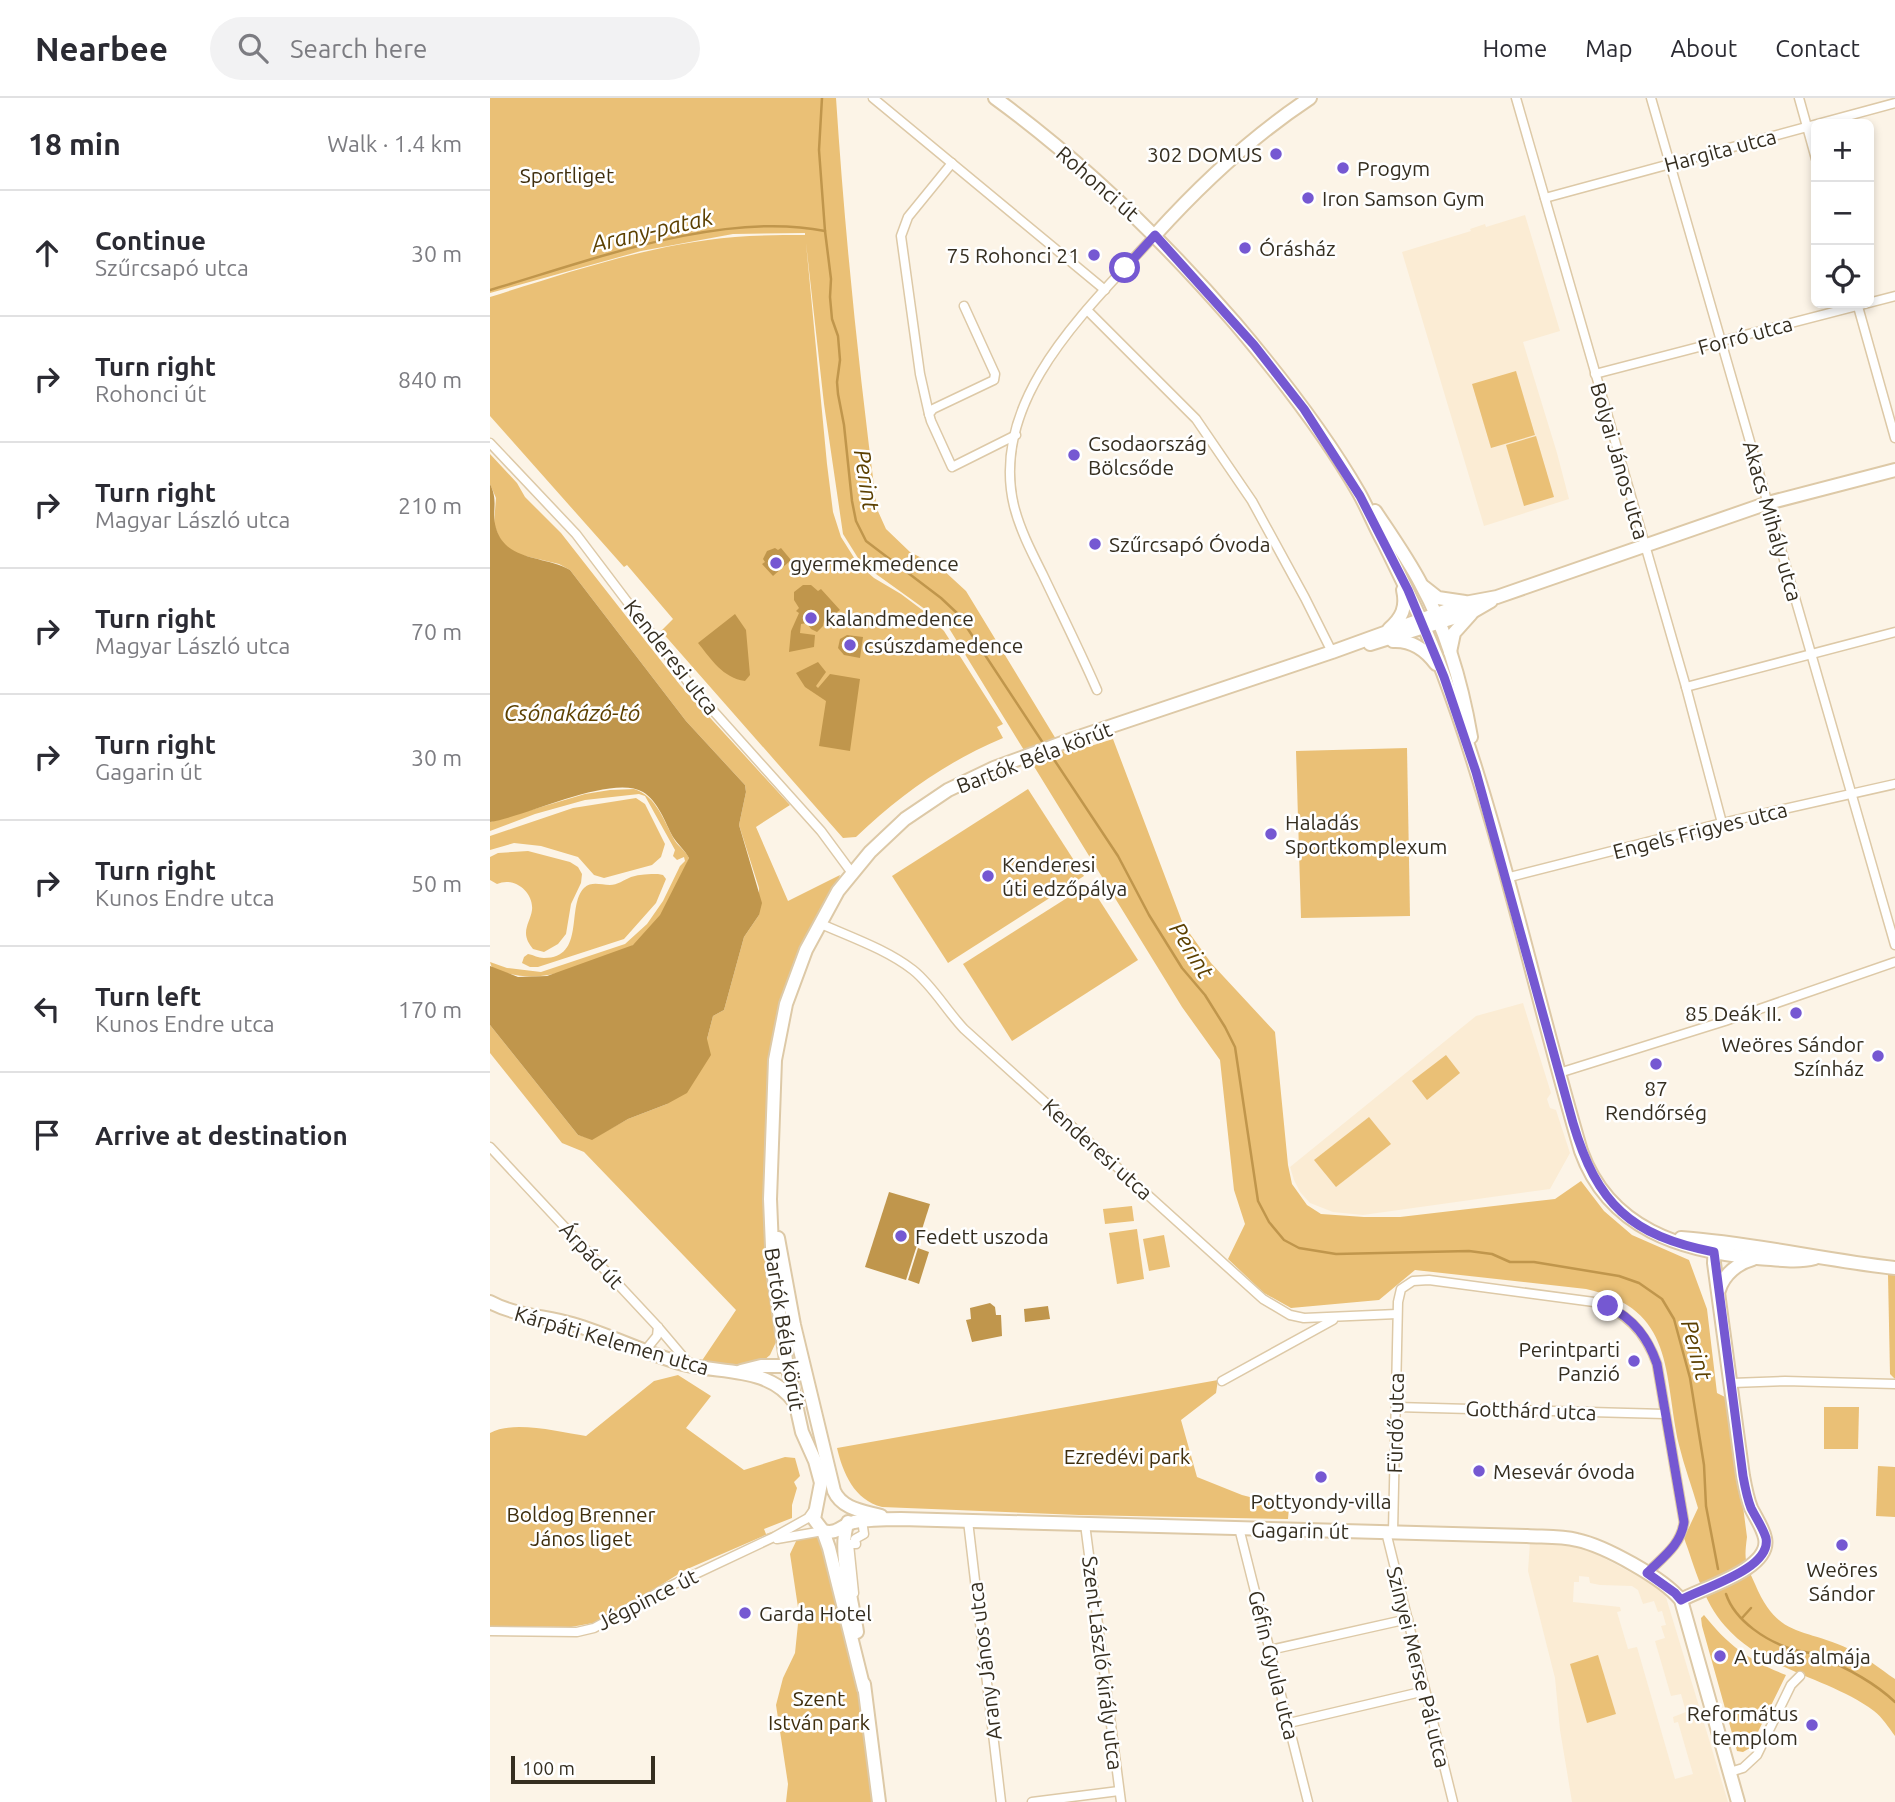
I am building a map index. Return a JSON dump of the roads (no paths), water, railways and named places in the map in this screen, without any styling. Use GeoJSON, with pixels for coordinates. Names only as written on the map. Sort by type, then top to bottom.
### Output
{"type":"FeatureCollection","features":[{"type":"Feature","properties":{"kind":"street"},"geometry":{"type":"LineString","coordinates":[[873,98],[1105,290]]}},
{"type":"Feature","properties":{"kind":"street","name":"Rohonci út"},"geometry":{"type":"LineString","coordinates":[[995,98],[1092,177],[1155,235],[1254,345],[1304,409],[1348,475],[1376,511],[1422,584],[1450,652],[1468,722],[1476,772]]}},
{"type":"Feature","properties":{"kind":"street"},"geometry":{"type":"LineString","coordinates":[[1097,690],[1014,508],[1010,476],[1016,435],[1027,400],[1038,377],[1066,334],[1200,186],[1234,155],[1310,98]]}},
{"type":"Feature","properties":{"kind":"street","name":"Bolyai János utca"},"geometry":{"type":"LineString","coordinates":[[1516,98],[1686,687],[1722,824]]}},
{"type":"Feature","properties":{"kind":"street","name":"Akacs Mihály utca"},"geometry":{"type":"LineString","coordinates":[[1651,98],[1895,945]]}},
{"type":"Feature","properties":{"kind":"street"},"geometry":{"type":"LineString","coordinates":[[1799,98],[1811,141]]}},
{"type":"Feature","properties":{"kind":"street","name":"Hargita utca"},"geometry":{"type":"LineString","coordinates":[[1545,198],[1895,103]]}},
{"type":"Feature","properties":{"kind":"street"},"geometry":{"type":"LineString","coordinates":[[952,163],[908,217],[901,236],[920,374],[929,414],[952,467],[1016,435]]}},
{"type":"Feature","properties":{"kind":"street","name":"Forró utca"},"geometry":{"type":"LineString","coordinates":[[1874,300],[1895,296]]}},
{"type":"Feature","properties":{"kind":"street"},"geometry":{"type":"LineString","coordinates":[[929,414],[933,409],[994,380],[995,373],[964,306]]}},
{"type":"Feature","properties":{"kind":"street","name":"Forró utca"},"geometry":{"type":"LineString","coordinates":[[1595,374],[1842,308]]}},
{"type":"Feature","properties":{"kind":"street"},"geometry":{"type":"LineString","coordinates":[[1858,308],[1895,438]]}},
{"type":"Feature","properties":{"kind":"street"},"geometry":{"type":"LineString","coordinates":[[1087,310],[1196,419],[1252,502],[1332,652]]}},
{"type":"Feature","properties":{"kind":"street","name":"Kenderesi utca"},"geometry":{"type":"LineString","coordinates":[[490,443],[576,534],[691,686],[807,815],[852,873]]}},
{"type":"Feature","properties":{"kind":"street","name":"Bartók Béla körút"},"geometry":{"type":"LineString","coordinates":[[864,1689],[832,1559],[822,1531],[815,1522],[821,1483],[802,1432],[796,1407],[781,1330],[772,1251],[771,1161],[775,1060],[783,1018],[793,980],[819,923],[852,873],[886,836],[930,800],[965,781],[1021,757],[1471,607],[1768,503],[1895,470]]}},
{"type":"Feature","properties":{"kind":"street","name":"Rohonci út"},"geometry":{"type":"LineString","coordinates":[[1348,475],[1423,623],[1444,677],[1476,772],[1581,1151],[1592,1176],[1616,1208],[1632,1221],[1664,1237],[1715,1247]]}},
{"type":"Feature","properties":{"kind":"street"},"geometry":{"type":"LineString","coordinates":[[1384,544],[1404,592],[1405,601],[1401,617],[1384,636],[1403,640],[1424,650],[1444,677]]}},
{"type":"Feature","properties":{"kind":"street"},"geometry":{"type":"LineString","coordinates":[[1422,584],[1438,598],[1471,607],[1454,633],[1450,652]]}},
{"type":"Feature","properties":{"kind":"street"},"geometry":{"type":"LineString","coordinates":[[1686,687],[1895,632]]}},
{"type":"Feature","properties":{"kind":"street","name":"Engels Frigyes utca"},"geometry":{"type":"LineString","coordinates":[[1506,878],[1895,784]]}},
{"type":"Feature","properties":{"kind":"street","name":"Kenderesi utca"},"geometry":{"type":"LineString","coordinates":[[819,923],[914,970],[964,1029],[1263,1299],[1290,1315],[1304,1318],[1397,1314]]}},
{"type":"Feature","properties":{"kind":"street"},"geometry":{"type":"LineString","coordinates":[[1559,1073],[1725,1021],[1895,962]]}},
{"type":"Feature","properties":{"kind":"street","name":"Árpád út"},"geometry":{"type":"LineString","coordinates":[[490,1147],[691,1366]]}},
{"type":"Feature","properties":{"kind":"street","name":"Bartók Béla körút"},"geometry":{"type":"LineString","coordinates":[[771,1161],[783,1270],[803,1365],[834,1491],[849,1513],[845,1556],[864,1689]]}},
{"type":"Feature","properties":{"kind":"street"},"geometry":{"type":"LineString","coordinates":[[1715,1247],[1766,1258],[1795,1261],[1815,1258]]}},
{"type":"Feature","properties":{"kind":"street"},"geometry":{"type":"LineString","coordinates":[[1715,1247],[1799,1253],[1815,1258],[1895,1268]]}},
{"type":"Feature","properties":{"kind":"street"},"geometry":{"type":"LineString","coordinates":[[1715,1247],[1745,1487],[1748,1502],[1766,1542],[1761,1556],[1742,1572],[1681,1600],[1738,1802]]}},
{"type":"Feature","properties":{"kind":"street"},"geometry":{"type":"LineString","coordinates":[[1719,1290],[1721,1283],[1738,1265],[1749,1260],[1766,1258]]}},
{"type":"Feature","properties":{"kind":"street"},"geometry":{"type":"LineString","coordinates":[[1397,1314],[1401,1289],[1420,1280],[1608,1306],[1628,1318],[1647,1340],[1657,1364],[1684,1522],[1683,1534],[1678,1543],[1647,1573]]}},
{"type":"Feature","properties":{"kind":"street","name":"Kárpáti Kelemen utca"},"geometry":{"type":"LineString","coordinates":[[493,1306],[575,1325],[644,1352],[691,1366],[736,1371],[773,1382],[789,1395],[796,1407]]}},
{"type":"Feature","properties":{"kind":"street","name":"Fürdő utca"},"geometry":{"type":"LineString","coordinates":[[1389,1532],[1396,1407],[1397,1314]]}},
{"type":"Feature","properties":{"kind":"street"},"geometry":{"type":"LineString","coordinates":[[1222,1381],[1336,1318]]}},
{"type":"Feature","properties":{"kind":"street"},"geometry":{"type":"LineString","coordinates":[[644,1352],[657,1336],[658,1327]]}},
{"type":"Feature","properties":{"kind":"street"},"geometry":{"type":"LineString","coordinates":[[761,1366],[770,1362],[777,1352],[781,1330]]}},
{"type":"Feature","properties":{"kind":"street","name":"Kárpáti Kelemen utca"},"geometry":{"type":"LineString","coordinates":[[736,1371],[761,1366],[803,1365]]}},
{"type":"Feature","properties":{"kind":"street"},"geometry":{"type":"LineString","coordinates":[[1732,1383],[1786,1381],[1895,1384]]}},
{"type":"Feature","properties":{"kind":"street","name":"Gotthárd utca"},"geometry":{"type":"LineString","coordinates":[[1396,1407],[1665,1414]]}},
{"type":"Feature","properties":{"kind":"street"},"geometry":{"type":"LineString","coordinates":[[816,1506],[827,1497],[842,1501]]}},
{"type":"Feature","properties":{"kind":"street","name":"Gagarin út"},"geometry":{"type":"LineString","coordinates":[[842,1501],[859,1511],[901,1519]]}},
{"type":"Feature","properties":{"kind":"street","name":"Jégpince út"},"geometry":{"type":"LineString","coordinates":[[490,1631],[577,1632],[594,1628],[666,1588],[758,1545],[808,1518],[816,1506]]}},
{"type":"Feature","properties":{"kind":"street","name":"Gagarin út"},"geometry":{"type":"LineString","coordinates":[[822,1531],[835,1532],[846,1525],[863,1521],[901,1519],[1564,1538],[1591,1544],[1647,1573],[1681,1600]]}},
{"type":"Feature","properties":{"kind":"street","name":"Arany János utca"},"geometry":{"type":"LineString","coordinates":[[968,1521],[1000,1802]]}},
{"type":"Feature","properties":{"kind":"street","name":"Szent László király utca"},"geometry":{"type":"LineString","coordinates":[[1086,1524],[1121,1802]]}},
{"type":"Feature","properties":{"kind":"street"},"geometry":{"type":"LineString","coordinates":[[854,1613],[854,1578],[849,1544],[856,1544],[855,1539],[864,1534],[863,1527]]}},
{"type":"Feature","properties":{"kind":"street","name":"Géfin Gyula utca"},"geometry":{"type":"LineString","coordinates":[[1239,1528],[1308,1802]]}},
{"type":"Feature","properties":{"kind":"street","name":"Jégpince út"},"geometry":{"type":"LineString","coordinates":[[758,1545],[804,1532],[822,1531]]}},
{"type":"Feature","properties":{"kind":"street","name":"Szinyei Merse Pál utca"},"geometry":{"type":"LineString","coordinates":[[1389,1532],[1453,1802]]}},
{"type":"Feature","properties":{"kind":"street"},"geometry":{"type":"LineString","coordinates":[[1270,1650],[1408,1619]]}},
{"type":"Feature","properties":{"kind":"street"},"geometry":{"type":"LineString","coordinates":[[1730,1772],[1746,1766],[1757,1755],[1791,1685],[1800,1676]]}},
{"type":"Feature","properties":{"kind":"street"},"geometry":{"type":"LineString","coordinates":[[864,1689],[879,1802]]}},
{"type":"Feature","properties":{"kind":"street"},"geometry":{"type":"LineString","coordinates":[[1289,1723],[1425,1691]]}},
{"type":"Feature","properties":{"kind":"street"},"geometry":{"type":"LineString","coordinates":[[1032,1802],[1119,1791]]}},
{"type":"Feature","properties":{"kind":"water","name":"Csónakázó-tó"},"geometry":{"type":"Polygon","coordinates":[[[490,484],[494,496],[496,528],[501,539],[517,552],[570,570],[686,721],[745,785],[739,825],[762,903],[759,915],[744,937],[724,1010],[713,1016],[707,1039],[711,1055],[687,1093],[628,1119],[592,1140],[578,1135],[490,1025],[490,966],[518,977],[547,976],[633,945],[660,915],[689,858],[673,837],[653,801],[643,792],[629,788],[590,792],[490,822],[490,484]]]}},
{"type":"Feature","properties":{"kind":"water","name":"gyermekmedence"},"geometry":{"type":"Polygon","coordinates":[[[781,548],[791,560],[773,576],[762,564],[767,551],[781,548]]]}},
{"type":"Feature","properties":{"kind":"water","name":"kalandmedence"},"geometry":{"type":"Polygon","coordinates":[[[803,585],[811,585],[818,591],[821,589],[840,610],[824,621],[817,632],[807,623],[801,624],[800,633],[815,635],[814,647],[789,652],[791,631],[799,613],[796,611],[799,608],[794,600],[794,592],[803,585]]]}},
{"type":"Feature","properties":{"kind":"water"},"geometry":{"type":"Polygon","coordinates":[[[735,614],[746,630],[750,675],[745,681],[724,672],[698,643],[735,614]]]}},
{"type":"Feature","properties":{"kind":"water","name":"csúszdamedence"},"geometry":{"type":"Polygon","coordinates":[[[847,635],[863,637],[860,658],[844,655],[838,648],[840,639],[847,635]]]}},
{"type":"Feature","properties":{"kind":"water"},"geometry":{"type":"Polygon","coordinates":[[[818,662],[826,672],[816,686],[818,688],[830,674],[860,679],[850,751],[819,746],[826,701],[805,687],[796,673],[818,662]]]}},
{"type":"Feature","properties":{"kind":"water"},"geometry":{"type":"Polygon","coordinates":[[[889,1192],[930,1204],[906,1280],[865,1267],[889,1192]]]}},
{"type":"Feature","properties":{"kind":"water"},"geometry":{"type":"Polygon","coordinates":[[[918,1248],[929,1252],[919,1284],[908,1280],[918,1248]]]}},
{"type":"Feature","properties":{"kind":"water"},"geometry":{"type":"Polygon","coordinates":[[[990,1303],[995,1307],[996,1315],[1001,1315],[1002,1336],[972,1342],[966,1320],[971,1319],[970,1308],[990,1303]]]}},
{"type":"Feature","properties":{"kind":"water"},"geometry":{"type":"Polygon","coordinates":[[[1048,1306],[1050,1319],[1025,1322],[1024,1309],[1048,1306]]]}},
{"type":"Feature","properties":{"kind":"waterway","name":"Perint"},"geometry":{"type":"LineString","coordinates":[[822,98],[819,150],[831,279],[830,297],[832,319],[838,336],[838,394],[856,521],[866,541],[958,614],[1045,746]]}},
{"type":"Feature","properties":{"kind":"waterway","name":"Arany-patak"},"geometry":{"type":"LineString","coordinates":[[490,290],[612,253],[700,233],[743,227],[785,226],[825,231]]}},
{"type":"Feature","properties":{"kind":"waterway","name":"Perint"},"geometry":{"type":"LineString","coordinates":[[1049,752],[1118,856],[1149,915],[1182,968],[1205,995],[1235,1047],[1258,1201],[1269,1222],[1284,1240],[1299,1248],[1336,1254],[1469,1251],[1492,1254],[1510,1262],[1534,1262],[1619,1276],[1639,1283],[1662,1299],[1674,1319],[1690,1378],[1704,1465],[1706,1506],[1718,1569]]}},
{"type":"Feature","properties":{"kind":"waterway","name":"Perint"},"geometry":{"type":"LineString","coordinates":[[1726,1594],[1730,1604],[1744,1621],[1763,1636],[1847,1669],[1895,1702]]}},
{"type":"Feature","properties":{"kind":"waterway"},"geometry":{"type":"LineString","coordinates":[[1742,1618],[1751,1608]]}},
{"type":"Feature","properties":{"kind":"place","name":"302 DOMUS"},"geometry":{"type":"Point","coordinates":[1276,154]}},
{"type":"Feature","properties":{"kind":"place","name":"Progym"},"geometry":{"type":"Point","coordinates":[1343,168]}},
{"type":"Feature","properties":{"kind":"place","name":"Iron Samson Gym"},"geometry":{"type":"Point","coordinates":[1308,198]}},
{"type":"Feature","properties":{"kind":"place","name":"Órásház"},"geometry":{"type":"Point","coordinates":[1245,248]}},
{"type":"Feature","properties":{"kind":"place","name":"75 Rohonci 21"},"geometry":{"type":"Point","coordinates":[1094,255]}},
{"type":"Feature","properties":{"kind":"place","name":"Csodaország Bölcsőde"},"geometry":{"type":"Point","coordinates":[1074,455]}},
{"type":"Feature","properties":{"kind":"place","name":"Szűrcsapó Óvoda"},"geometry":{"type":"Point","coordinates":[1095,544]}},
{"type":"Feature","properties":{"kind":"place","name":"gyermekmedence"},"geometry":{"type":"Point","coordinates":[776,563]}},
{"type":"Feature","properties":{"kind":"place","name":"kalandmedence"},"geometry":{"type":"Point","coordinates":[811,618]}},
{"type":"Feature","properties":{"kind":"place","name":"csúszdamedence"},"geometry":{"type":"Point","coordinates":[850,645]}},
{"type":"Feature","properties":{"kind":"place","name":"Haladás Sportkomplexum"},"geometry":{"type":"Point","coordinates":[1271,834]}},
{"type":"Feature","properties":{"kind":"place","name":"Kenderesi úti edzőpálya"},"geometry":{"type":"Point","coordinates":[988,876]}},
{"type":"Feature","properties":{"kind":"place","name":"85 Deák II."},"geometry":{"type":"Point","coordinates":[1796,1013]}},
{"type":"Feature","properties":{"kind":"place","name":"Weöres Sándor Színház"},"geometry":{"type":"Point","coordinates":[1878,1056]}},
{"type":"Feature","properties":{"kind":"place","name":"87 Rendőrség"},"geometry":{"type":"Point","coordinates":[1656,1064]}},
{"type":"Feature","properties":{"kind":"place","name":"Fedett uszoda"},"geometry":{"type":"Point","coordinates":[901,1236]}},
{"type":"Feature","properties":{"kind":"place","name":"Perintparti Panzió"},"geometry":{"type":"Point","coordinates":[1634,1361]}},
{"type":"Feature","properties":{"kind":"place","name":"Mesevár óvoda"},"geometry":{"type":"Point","coordinates":[1479,1471]}},
{"type":"Feature","properties":{"kind":"place","name":"Pottyondy-villa"},"geometry":{"type":"Point","coordinates":[1321,1477]}},
{"type":"Feature","properties":{"kind":"place","name":"Weöres Sándor"},"geometry":{"type":"Point","coordinates":[1842,1545]}},
{"type":"Feature","properties":{"kind":"place","name":"Garda Hotel"},"geometry":{"type":"Point","coordinates":[745,1613]}},
{"type":"Feature","properties":{"kind":"place","name":"A tudás almája"},"geometry":{"type":"Point","coordinates":[1720,1656]}},
{"type":"Feature","properties":{"kind":"place","name":"Református templom"},"geometry":{"type":"Point","coordinates":[1812,1725]}},
{"type":"Feature","properties":{"kind":"park label","name":"Sportliget"},"geometry":{"type":"Point","coordinates":[567,175]}},
{"type":"Feature","properties":{"kind":"park label","name":"Ezredévi park"},"geometry":{"type":"Point","coordinates":[1127,1456]}},
{"type":"Feature","properties":{"kind":"park label","name":"Boldog Brenner János liget"},"geometry":{"type":"Point","coordinates":[581,1526]}},
{"type":"Feature","properties":{"kind":"park label","name":"Szent István park"},"geometry":{"type":"Point","coordinates":[819,1710]}}]}
